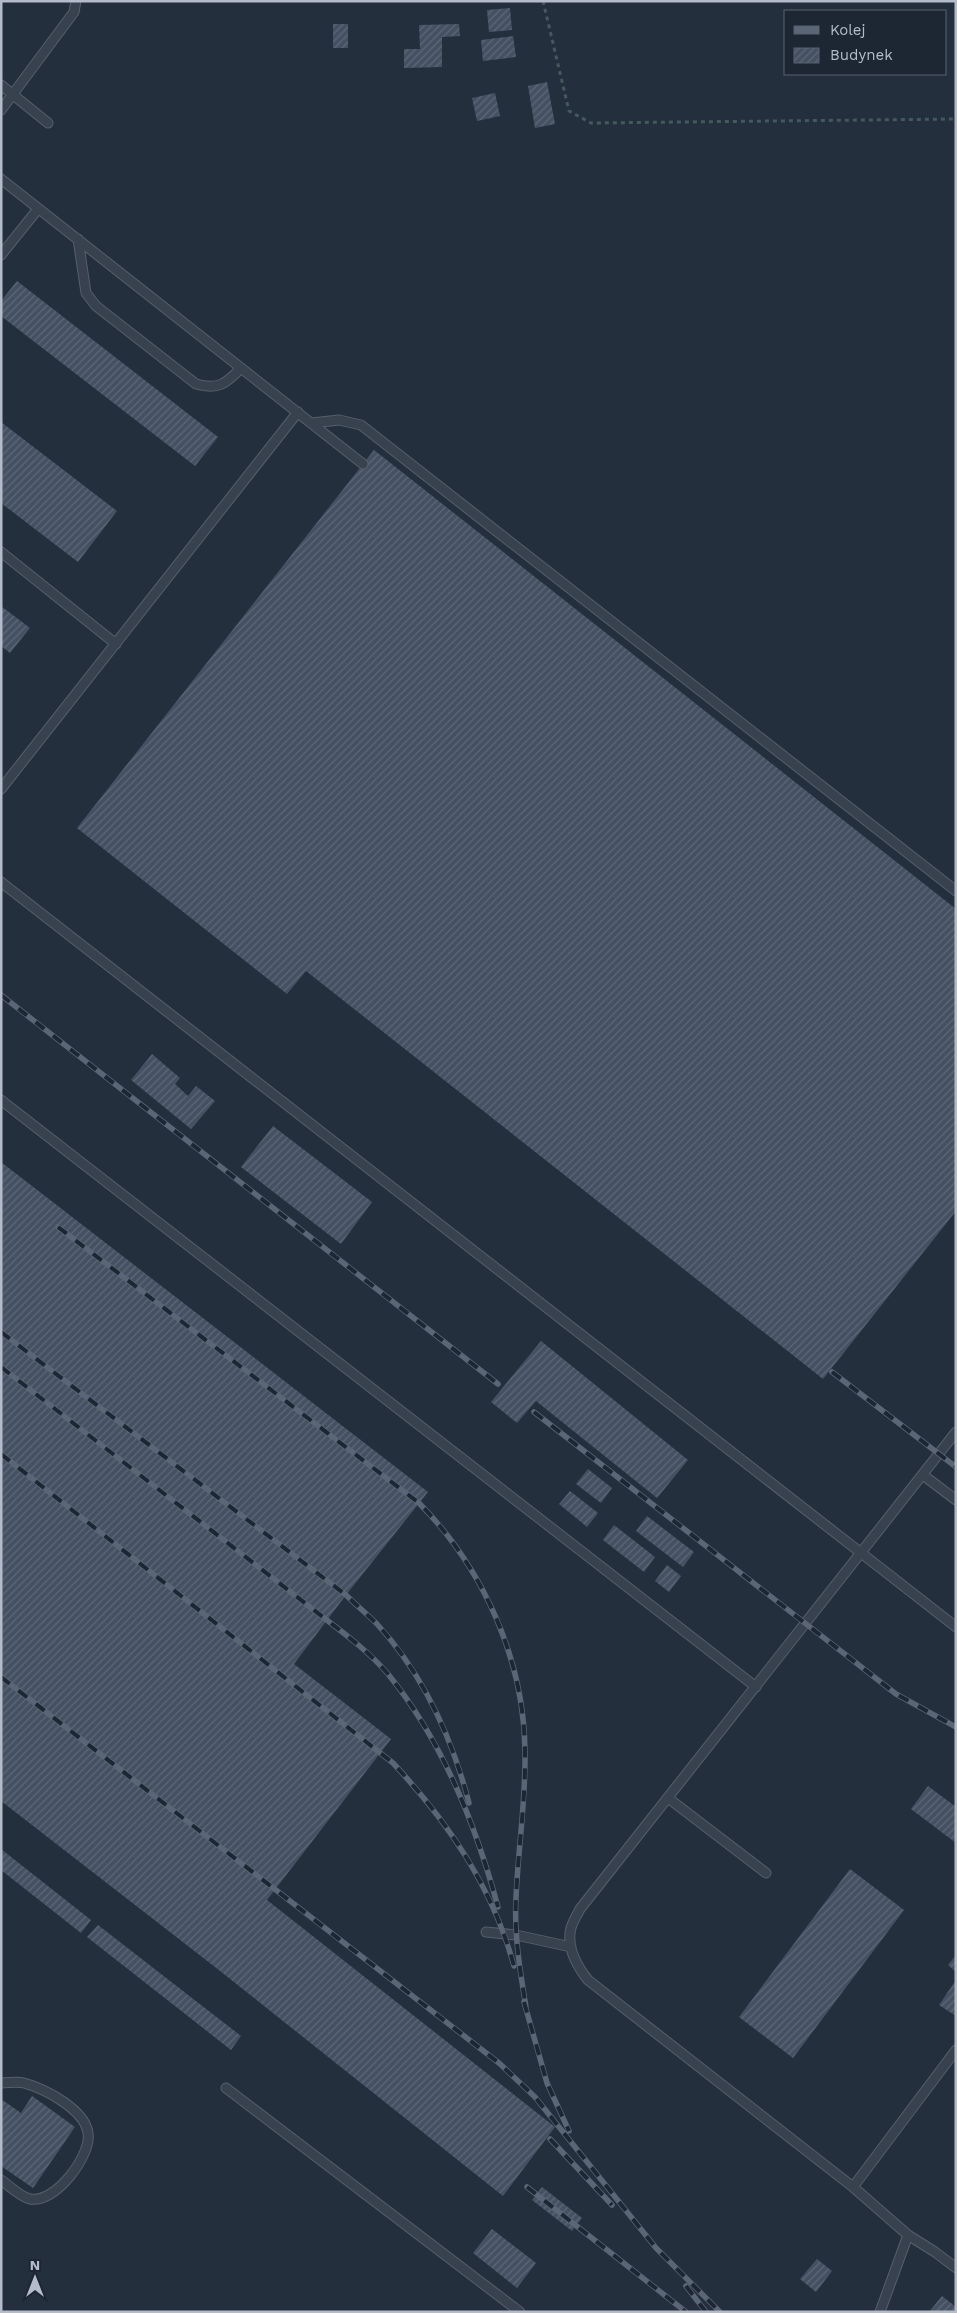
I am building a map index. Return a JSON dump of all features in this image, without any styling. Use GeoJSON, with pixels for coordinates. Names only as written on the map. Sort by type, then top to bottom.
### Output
{"type":"FeatureCollection","features":[{"type":"Feature","properties":{"kind":"lane"},"geometry":{"type":"LineString","coordinates":[[1,110],[74,12],[76,1]]}},
{"type":"Feature","properties":{"kind":"lane"},"geometry":{"type":"LineString","coordinates":[[1,85],[48,123]]}},
{"type":"Feature","properties":{"kind":"lane"},"geometry":{"type":"LineString","coordinates":[[1,179],[364,464]]}},
{"type":"Feature","properties":{"kind":"lane"},"geometry":{"type":"LineString","coordinates":[[1,256],[38,208]]}},
{"type":"Feature","properties":{"kind":"lane"},"geometry":{"type":"LineString","coordinates":[[78,239],[86,293],[96,306],[196,384],[207,387],[226,384],[242,368]]}},
{"type":"Feature","properties":{"kind":"lane"},"geometry":{"type":"LineString","coordinates":[[1,789],[298,412]]}},
{"type":"Feature","properties":{"kind":"lane"},"geometry":{"type":"LineString","coordinates":[[312,423],[339,420],[360,425],[956,891]]}},
{"type":"Feature","properties":{"kind":"lane"},"geometry":{"type":"LineString","coordinates":[[1,552],[116,644]]}},
{"type":"Feature","properties":{"kind":"lane"},"geometry":{"type":"LineString","coordinates":[[1,882],[956,1627]]}},
{"type":"Feature","properties":{"kind":"lane"},"geometry":{"type":"LineString","coordinates":[[1,1100],[756,1687]]}},
{"type":"Feature","properties":{"kind":"lane"},"geometry":{"type":"LineString","coordinates":[[956,1432],[580,1909],[571,1928],[571,1947],[577,1967],[588,1980],[854,2187],[908,2235],[956,2268]]}},
{"type":"Feature","properties":{"kind":"lane"},"geometry":{"type":"LineString","coordinates":[[922,1474],[956,1500]]}},
{"type":"Feature","properties":{"kind":"lane"},"geometry":{"type":"LineString","coordinates":[[668,1798],[766,1872]]}},
{"type":"Feature","properties":{"kind":"lane"},"geometry":{"type":"LineString","coordinates":[[486,1932],[516,1935],[571,1947]]}},
{"type":"Feature","properties":{"kind":"lane"},"geometry":{"type":"LineString","coordinates":[[854,2187],[955,2052]]}},
{"type":"Feature","properties":{"kind":"lane"},"geometry":{"type":"LineString","coordinates":[[1,2083],[22,2082],[34,2086],[74,2108],[86,2124],[89,2134],[85,2151],[62,2186],[46,2198],[39,2200],[26,2198],[1,2180]]}},
{"type":"Feature","properties":{"kind":"lane"},"geometry":{"type":"LineString","coordinates":[[226,2088],[520,2312]]}},
{"type":"Feature","properties":{"kind":"lane"},"geometry":{"type":"LineString","coordinates":[[880,2312],[908,2235]]}},
{"type":"Feature","properties":{"kind":"path"},"geometry":{"type":"LineString","coordinates":[[543,1],[569,111],[591,123],[956,119]]}},
{"type":"Feature","properties":{"kind":"building"},"geometry":{"type":"Polygon","coordinates":[[[510,8],[512,30],[489,32],[487,10],[510,8]]]}},
{"type":"Feature","properties":{"kind":"building"},"geometry":{"type":"Polygon","coordinates":[[[333,24],[348,24],[348,48],[333,48],[333,24]]]}},
{"type":"Feature","properties":{"kind":"building"},"geometry":{"type":"Polygon","coordinates":[[[459,24],[460,36],[442,37],[442,67],[404,68],[404,49],[420,49],[419,25],[459,24]]]}},
{"type":"Feature","properties":{"kind":"building"},"geometry":{"type":"Polygon","coordinates":[[[513,36],[516,57],[483,61],[481,40],[513,36]]]}},
{"type":"Feature","properties":{"kind":"building"},"geometry":{"type":"Polygon","coordinates":[[[547,82],[555,124],[535,128],[528,86],[547,82]]]}},
{"type":"Feature","properties":{"kind":"building"},"geometry":{"type":"Polygon","coordinates":[[[495,93],[500,116],[477,121],[472,98],[495,93]]]}},
{"type":"Feature","properties":{"kind":"building"},"geometry":{"type":"Polygon","coordinates":[[[17,281],[218,437],[195,466],[1,316],[1,301],[17,281]]]}},
{"type":"Feature","properties":{"kind":"building"},"geometry":{"type":"Polygon","coordinates":[[[1,422],[117,511],[78,562],[1,503],[1,422]]]}},
{"type":"Feature","properties":{"kind":"building"},"geometry":{"type":"Polygon","coordinates":[[[374,450],[956,909],[956,1211],[823,1379],[306,971],[287,994],[77,828],[374,450]]]}},
{"type":"Feature","properties":{"kind":"building"},"geometry":{"type":"Polygon","coordinates":[[[1,606],[30,628],[10,653],[1,646],[1,606]]]}},
{"type":"Feature","properties":{"kind":"building"},"geometry":{"type":"Polygon","coordinates":[[[152,1054],[180,1078],[175,1084],[188,1096],[196,1086],[215,1101],[191,1129],[131,1080],[152,1054]]]}},
{"type":"Feature","properties":{"kind":"building"},"geometry":{"type":"Polygon","coordinates":[[[273,1126],[372,1202],[341,1244],[241,1167],[273,1126]]]}},
{"type":"Feature","properties":{"kind":"building"},"geometry":{"type":"Polygon","coordinates":[[[1,1162],[428,1492],[294,1664],[391,1739],[267,1900],[555,2127],[503,2196],[215,1967],[1,1801],[1,1162]]]}},
{"type":"Feature","properties":{"kind":"building"},"geometry":{"type":"Polygon","coordinates":[[[541,1341],[688,1460],[657,1498],[536,1401],[517,1423],[491,1402],[541,1341]]]}},
{"type":"Feature","properties":{"kind":"building"},"geometry":{"type":"Polygon","coordinates":[[[588,1469],[612,1488],[601,1503],[576,1484],[588,1469]]]}},
{"type":"Feature","properties":{"kind":"building"},"geometry":{"type":"Polygon","coordinates":[[[570,1491],[598,1513],[587,1527],[559,1504],[570,1491]]]}},
{"type":"Feature","properties":{"kind":"building"},"geometry":{"type":"Polygon","coordinates":[[[647,1516],[694,1552],[683,1567],[636,1531],[647,1516]]]}},
{"type":"Feature","properties":{"kind":"building"},"geometry":{"type":"Polygon","coordinates":[[[614,1525],[655,1557],[644,1572],[603,1540],[614,1525]]]}},
{"type":"Feature","properties":{"kind":"building"},"geometry":{"type":"Polygon","coordinates":[[[667,1565],[681,1576],[669,1592],[655,1581],[667,1565]]]}},
{"type":"Feature","properties":{"kind":"building"},"geometry":{"type":"Polygon","coordinates":[[[928,1786],[956,1807],[956,1843],[911,1809],[928,1786]]]}},
{"type":"Feature","properties":{"kind":"building"},"geometry":{"type":"Polygon","coordinates":[[[1,1849],[91,1920],[81,1933],[1,1870],[1,1849]]]}},
{"type":"Feature","properties":{"kind":"building"},"geometry":{"type":"Polygon","coordinates":[[[850,1869],[904,1910],[793,2058],[739,2017],[850,1869]]]}},
{"type":"Feature","properties":{"kind":"building"},"geometry":{"type":"Polygon","coordinates":[[[98,1925],[241,2036],[231,2050],[87,1937],[98,1925]]]}},
{"type":"Feature","properties":{"kind":"building"},"geometry":{"type":"Polygon","coordinates":[[[956,1955],[956,1972],[948,1965],[956,1955]]]}},
{"type":"Feature","properties":{"kind":"building"},"geometry":{"type":"Polygon","coordinates":[[[956,1980],[956,2016],[939,2005],[956,1980]]]}},
{"type":"Feature","properties":{"kind":"building"},"geometry":{"type":"Polygon","coordinates":[[[32,2096],[75,2127],[33,2188],[1,2166],[1,2099],[21,2113],[32,2096]]]}},
{"type":"Feature","properties":{"kind":"building"},"geometry":{"type":"Polygon","coordinates":[[[542,2187],[582,2218],[572,2231],[532,2200],[542,2187]]]}},
{"type":"Feature","properties":{"kind":"building"},"geometry":{"type":"Polygon","coordinates":[[[492,2229],[536,2263],[517,2288],[473,2253],[492,2229]]]}},
{"type":"Feature","properties":{"kind":"building"},"geometry":{"type":"Polygon","coordinates":[[[817,2259],[832,2271],[816,2292],[800,2279],[817,2259]]]}},
{"type":"Feature","properties":{"kind":"building"},"geometry":{"type":"Polygon","coordinates":[[[942,2296],[956,2307],[956,2312],[929,2312],[942,2296]]]}},
{"type":"Feature","properties":{"kind":"railway"},"geometry":{"type":"LineString","coordinates":[[1,995],[498,1384]]}},
{"type":"Feature","properties":{"kind":"railway"},"geometry":{"type":"LineString","coordinates":[[58,1227],[419,1503],[462,1556],[496,1617],[508,1649],[523,1717],[525,1769],[517,1880],[516,1925],[526,2007]]}},
{"type":"Feature","properties":{"kind":"railway"},"geometry":{"type":"LineString","coordinates":[[1,1332],[346,1595],[377,1624],[408,1664],[434,1708],[454,1755],[469,1803]]}},
{"type":"Feature","properties":{"kind":"railway"},"geometry":{"type":"LineString","coordinates":[[1,1367],[344,1633],[388,1674],[408,1700],[441,1755],[468,1814],[498,1907]]}},
{"type":"Feature","properties":{"kind":"railway"},"geometry":{"type":"LineString","coordinates":[[832,1372],[956,1467]]}},
{"type":"Feature","properties":{"kind":"railway"},"geometry":{"type":"LineString","coordinates":[[534,1412],[896,1694],[956,1727]]}},
{"type":"Feature","properties":{"kind":"railway"},"geometry":{"type":"LineString","coordinates":[[1,1454],[393,1763],[450,1832],[481,1882],[494,1909],[514,1966]]}},
{"type":"Feature","properties":{"kind":"railway"},"geometry":{"type":"LineString","coordinates":[[1,1677],[499,2063],[535,2097],[656,2248],[720,2312]]}},
{"type":"Feature","properties":{"kind":"railway"},"geometry":{"type":"LineString","coordinates":[[524,2002],[547,2083],[569,2131]]}},
{"type":"Feature","properties":{"kind":"railway"},"geometry":{"type":"LineString","coordinates":[[550,2139],[612,2205]]}},
{"type":"Feature","properties":{"kind":"railway"},"geometry":{"type":"LineString","coordinates":[[527,2187],[686,2312]]}},
{"type":"Feature","properties":{"kind":"railway"},"geometry":{"type":"LineString","coordinates":[[686,2286],[706,2312]]}}]}
